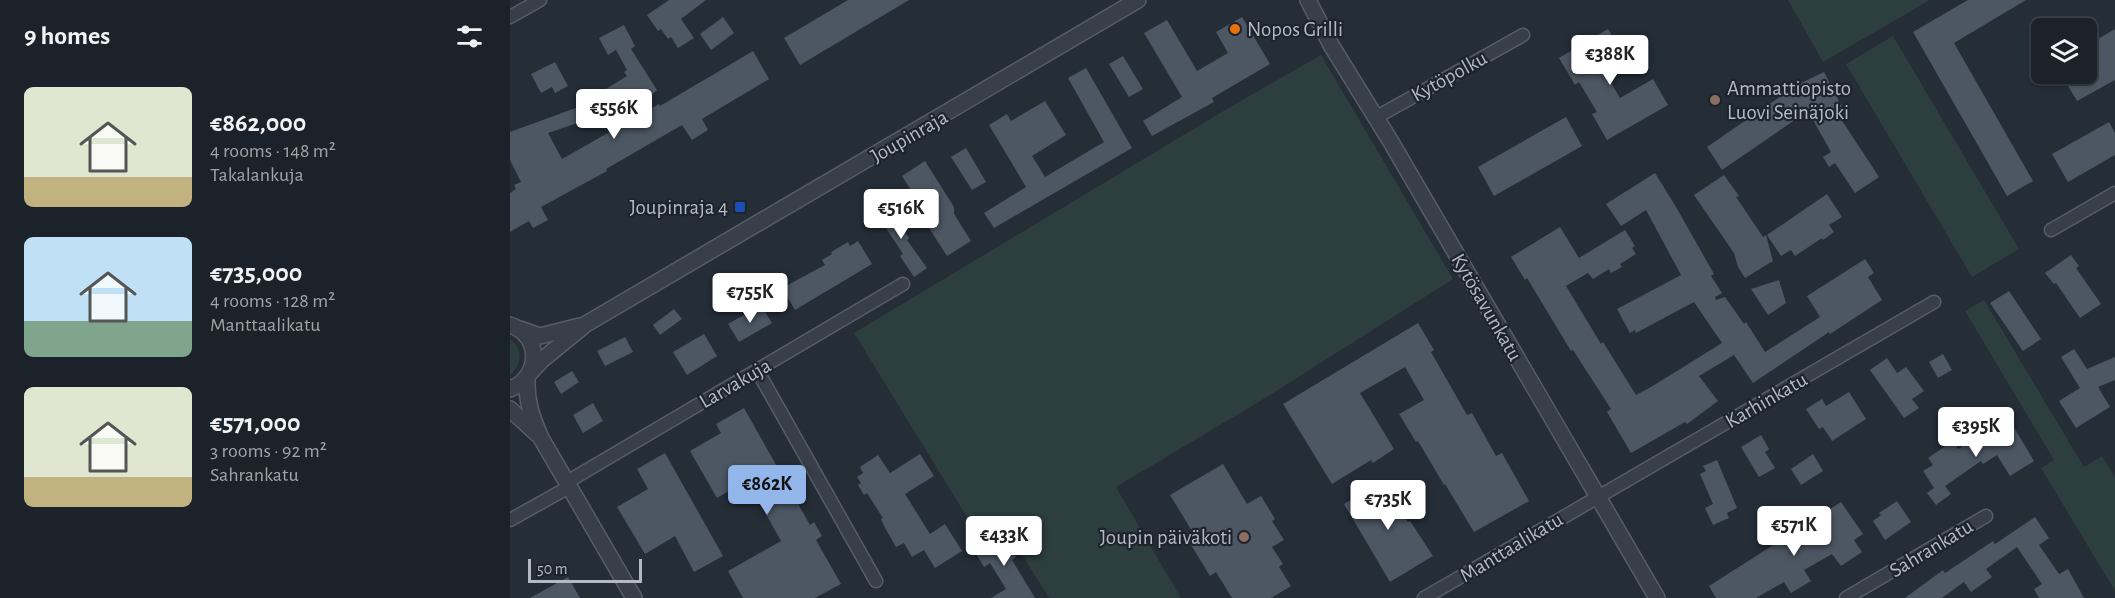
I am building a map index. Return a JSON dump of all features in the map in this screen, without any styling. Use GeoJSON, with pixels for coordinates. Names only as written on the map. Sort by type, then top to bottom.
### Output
{"type":"FeatureCollection","features":[{"type":"Feature","properties":{"kind":"street"},"geometry":{"type":"LineString","coordinates":[[510,17],[540,0]]}},
{"type":"Feature","properties":{"kind":"street","name":"Joupinraja"},"geometry":{"type":"LineString","coordinates":[[510,389],[520,384],[542,360],[586,324],[1138,0]]}},
{"type":"Feature","properties":{"kind":"street","name":"Kytösavunkatu"},"geometry":{"type":"LineString","coordinates":[[1299,0],[1315,16]]}},
{"type":"Feature","properties":{"kind":"street","name":"Kytösavunkatu"},"geometry":{"type":"LineString","coordinates":[[1308,0],[1315,16],[1657,598]]}},
{"type":"Feature","properties":{"kind":"street","name":"Kytöpolku"},"geometry":{"type":"LineString","coordinates":[[1375,118],[1523,35]]}},
{"type":"Feature","properties":{"kind":"street"},"geometry":{"type":"LineString","coordinates":[[2051,230],[2115,193]]}},
{"type":"Feature","properties":{"kind":"street","name":"Larvakuja"},"geometry":{"type":"LineString","coordinates":[[510,520],[756,370],[903,284]]}},
{"type":"Feature","properties":{"kind":"street","name":"Karhinkatu"},"geometry":{"type":"LineString","coordinates":[[1598,497],[1934,302]]}},
{"type":"Feature","properties":{"kind":"street","name":"Joupinraja"},"geometry":{"type":"LineString","coordinates":[[515,327],[540,336],[586,324]]}},
{"type":"Feature","properties":{"kind":"street"},"geometry":{"type":"LineString","coordinates":[[515,327],[532,345],[534,364],[529,376],[526,395],[531,415],[541,438],[634,598]]}},
{"type":"Feature","properties":{"kind":"street"},"geometry":{"type":"LineString","coordinates":[[756,370],[876,581]]}},
{"type":"Feature","properties":{"kind":"street"},"geometry":{"type":"LineString","coordinates":[[510,409],[541,438]]}},
{"type":"Feature","properties":{"kind":"street","name":"Manttaalikatu"},"geometry":{"type":"LineString","coordinates":[[1424,598],[1598,497]]}},
{"type":"Feature","properties":{"kind":"street","name":"Sahrankatu"},"geometry":{"type":"LineString","coordinates":[[1846,598],[1986,516]]}},
{"type":"Feature","properties":{"kind":"shaded area"},"geometry":{"type":"Polygon","coordinates":[[[1788,0],[1930,0],[1823,62],[1788,0]]]}},
{"type":"Feature","properties":{"kind":"shaded area"},"geometry":{"type":"Polygon","coordinates":[[[1893,36],[2019,249],[1972,277],[1846,64],[1893,36]]]}},
{"type":"Feature","properties":{"kind":"shaded area"},"geometry":{"type":"Polygon","coordinates":[[[1321,55],[1453,279],[1262,400],[1116,487],[1181,598],[1049,598],[1002,522],[978,535],[854,333],[1225,110],[1321,55]]]}},
{"type":"Feature","properties":{"kind":"shaded area"},"geometry":{"type":"Polygon","coordinates":[[[1984,300],[2084,467],[2102,456],[2115,477],[2115,591],[2041,468],[2054,460],[1965,311],[1984,300]]]}},
{"type":"Feature","properties":{"kind":"shaded area"},"geometry":{"type":"Polygon","coordinates":[[[510,339],[517,347],[520,357],[510,375],[510,339]]]}},
{"type":"Feature","properties":{"kind":"building"},"geometry":{"type":"Polygon","coordinates":[[[669,0],[706,0],[681,19],[694,38],[678,48],[671,37],[668,39],[661,29],[658,31],[647,15],[669,0]]]}},
{"type":"Feature","properties":{"kind":"building"},"geometry":{"type":"Polygon","coordinates":[[[848,0],[909,0],[800,65],[784,38],[848,0]]]}},
{"type":"Feature","properties":{"kind":"building"},"geometry":{"type":"Polygon","coordinates":[[[1968,0],[2026,0],[1954,43],[2033,181],[2007,196],[1913,32],[1968,0]]]}},
{"type":"Feature","properties":{"kind":"building"},"geometry":{"type":"Polygon","coordinates":[[[723,17],[734,33],[711,50],[700,34],[723,17]]]}},
{"type":"Feature","properties":{"kind":"building"},"geometry":{"type":"Polygon","coordinates":[[[1242,17],[1270,64],[1212,98],[1214,102],[1152,136],[1143,121],[1182,97],[1144,33],[1167,20],[1197,71],[1228,53],[1216,32],[1242,17]]]}},
{"type":"Feature","properties":{"kind":"building"},"geometry":{"type":"Polygon","coordinates":[[[624,25],[635,46],[631,49],[657,90],[649,97],[618,108],[606,89],[627,76],[624,72],[627,70],[616,50],[608,55],[599,38],[624,25]]]}},
{"type":"Feature","properties":{"kind":"building"},"geometry":{"type":"Polygon","coordinates":[[[1608,29],[1624,55],[1602,68],[1620,98],[1653,79],[1668,105],[1607,140],[1592,114],[1597,112],[1579,82],[1575,85],[1559,58],[1608,29]]]}},
{"type":"Feature","properties":{"kind":"building"},"geometry":{"type":"Polygon","coordinates":[[[2115,29],[2115,80],[2077,101],[2067,84],[2097,84],[2097,40],[2115,29]]]}},
{"type":"Feature","properties":{"kind":"building"},"geometry":{"type":"Polygon","coordinates":[[[753,51],[769,79],[702,119],[708,130],[692,140],[682,125],[606,169],[607,171],[541,207],[548,220],[533,228],[529,221],[510,232],[510,193],[516,189],[514,185],[521,182],[510,160],[510,132],[581,106],[586,120],[548,133],[562,159],[659,104],[660,106],[753,51]]]}},
{"type":"Feature","properties":{"kind":"building"},"geometry":{"type":"Polygon","coordinates":[[[1123,56],[1143,89],[1129,97],[1109,64],[1123,56]]]}},
{"type":"Feature","properties":{"kind":"building"},"geometry":{"type":"Polygon","coordinates":[[[555,62],[568,86],[555,93],[552,87],[541,93],[531,74],[555,62]]]}},
{"type":"Feature","properties":{"kind":"building"},"geometry":{"type":"Polygon","coordinates":[[[1086,68],[1132,148],[994,228],[984,213],[1026,187],[989,125],[1007,114],[1011,121],[1045,101],[1066,135],[1032,156],[1045,177],[1104,142],[1068,78],[1086,68]]]}},
{"type":"Feature","properties":{"kind":"building"},"geometry":{"type":"Polygon","coordinates":[[[1824,72],[1845,113],[1839,116],[1879,177],[1855,193],[1835,163],[1829,167],[1823,157],[1831,152],[1808,111],[1722,170],[1707,147],[1797,85],[1824,72]]]}},
{"type":"Feature","properties":{"kind":"building"},"geometry":{"type":"Polygon","coordinates":[[[1566,117],[1582,146],[1494,196],[1478,167],[1566,117]]]}},
{"type":"Feature","properties":{"kind":"building"},"geometry":{"type":"Polygon","coordinates":[[[2109,122],[2115,133],[2115,155],[2068,182],[2052,154],[2109,122]]]}},
{"type":"Feature","properties":{"kind":"building"},"geometry":{"type":"Polygon","coordinates":[[[966,148],[986,182],[972,190],[951,157],[966,148]]]}},
{"type":"Feature","properties":{"kind":"building"},"geometry":{"type":"Polygon","coordinates":[[[925,161],[954,207],[954,214],[971,241],[947,256],[929,228],[930,220],[902,176],[925,161]]]}},
{"type":"Feature","properties":{"kind":"building"},"geometry":{"type":"Polygon","coordinates":[[[1655,173],[1714,274],[1711,276],[1722,293],[1715,297],[1716,300],[1725,297],[1744,324],[1746,322],[1765,352],[1820,317],[1807,296],[1865,259],[1874,273],[1868,277],[1882,300],[1753,383],[1734,355],[1699,376],[1718,401],[1687,424],[1685,422],[1631,453],[1607,412],[1611,409],[1573,350],[1571,351],[1527,278],[1525,280],[1511,257],[1560,227],[1579,258],[1625,230],[1635,246],[1632,248],[1636,254],[1620,264],[1622,267],[1611,273],[1609,269],[1593,279],[1588,273],[1566,286],[1601,344],[1603,342],[1636,395],[1651,387],[1722,343],[1694,302],[1636,333],[1635,330],[1630,333],[1617,309],[1681,275],[1646,210],[1621,226],[1606,204],[1655,173]]]}},
{"type":"Feature","properties":{"kind":"building"},"geometry":{"type":"Polygon","coordinates":[[[1724,175],[1763,237],[1766,235],[1773,261],[1745,278],[1738,267],[1734,253],[1694,195],[1724,175]]]}},
{"type":"Feature","properties":{"kind":"building"},"geometry":{"type":"Polygon","coordinates":[[[1827,194],[1842,217],[1829,225],[1834,232],[1795,256],[1791,250],[1781,256],[1767,235],[1827,194]]]}},
{"type":"Feature","properties":{"kind":"building"},"geometry":{"type":"Polygon","coordinates":[[[887,203],[909,238],[907,240],[927,268],[914,277],[900,256],[903,254],[875,211],[887,203]]]}},
{"type":"Feature","properties":{"kind":"building"},"geometry":{"type":"Polygon","coordinates":[[[858,241],[872,264],[795,310],[782,288],[825,265],[822,260],[832,254],[831,252],[848,242],[850,246],[858,241]]]}},
{"type":"Feature","properties":{"kind":"building"},"geometry":{"type":"Polygon","coordinates":[[[2071,255],[2079,266],[2076,268],[2101,304],[2080,318],[2056,283],[2054,284],[2045,273],[2071,255]]]}},
{"type":"Feature","properties":{"kind":"building"},"geometry":{"type":"Polygon","coordinates":[[[1779,280],[1786,303],[1768,315],[1751,289],[1779,280]]]}},
{"type":"Feature","properties":{"kind":"building"},"geometry":{"type":"Polygon","coordinates":[[[2009,291],[2041,339],[2023,351],[1990,303],[2009,291]]]}},
{"type":"Feature","properties":{"kind":"building"},"geometry":{"type":"Polygon","coordinates":[[[761,305],[772,323],[739,342],[728,324],[761,305]]]}},
{"type":"Feature","properties":{"kind":"building"},"geometry":{"type":"Polygon","coordinates":[[[674,309],[682,319],[660,335],[653,325],[674,309]]]}},
{"type":"Feature","properties":{"kind":"building"},"geometry":{"type":"Polygon","coordinates":[[[1418,323],[1434,350],[1431,352],[1467,415],[1472,413],[1496,456],[1502,453],[1529,501],[1474,532],[1399,414],[1424,400],[1405,367],[1360,393],[1394,449],[1373,463],[1371,460],[1332,484],[1283,404],[1418,323]]]}},
{"type":"Feature","properties":{"kind":"building"},"geometry":{"type":"Polygon","coordinates":[[[704,334],[717,356],[687,375],[673,352],[704,334]]]}},
{"type":"Feature","properties":{"kind":"building"},"geometry":{"type":"Polygon","coordinates":[[[625,337],[633,352],[605,366],[597,351],[625,337]]]}},
{"type":"Feature","properties":{"kind":"building"},"geometry":{"type":"Polygon","coordinates":[[[2074,349],[2087,369],[2115,357],[2115,380],[2098,387],[2110,407],[2076,428],[2059,401],[2080,388],[2061,357],[2074,349]]]}},
{"type":"Feature","properties":{"kind":"building"},"geometry":{"type":"Polygon","coordinates":[[[1943,354],[1952,370],[1938,378],[1929,362],[1943,354]]]}},
{"type":"Feature","properties":{"kind":"building"},"geometry":{"type":"Polygon","coordinates":[[[1887,358],[1897,373],[1906,367],[1924,391],[1912,399],[1919,408],[1904,418],[1870,370],[1887,358]]]}},
{"type":"Feature","properties":{"kind":"building"},"geometry":{"type":"Polygon","coordinates":[[[572,371],[579,382],[561,394],[554,382],[572,371]]]}},
{"type":"Feature","properties":{"kind":"building"},"geometry":{"type":"Polygon","coordinates":[[[1849,392],[1866,419],[1832,441],[1823,427],[1819,429],[1806,409],[1822,399],[1826,406],[1849,392]]]}},
{"type":"Feature","properties":{"kind":"building"},"geometry":{"type":"Polygon","coordinates":[[[593,403],[603,421],[583,433],[573,415],[593,403]]]}},
{"type":"Feature","properties":{"kind":"building"},"geometry":{"type":"Polygon","coordinates":[[[744,408],[810,525],[814,522],[822,536],[816,540],[841,584],[815,598],[743,598],[728,571],[781,541],[747,480],[717,498],[690,451],[721,433],[716,424],[744,408]]]}},
{"type":"Feature","properties":{"kind":"building"},"geometry":{"type":"Polygon","coordinates":[[[1999,424],[2002,430],[2012,424],[2034,461],[2010,476],[1997,455],[1983,464],[1981,461],[1945,486],[1951,494],[1936,505],[1927,493],[1934,488],[1923,471],[1933,465],[1928,458],[1953,441],[1958,449],[1999,424]]]}},
{"type":"Feature","properties":{"kind":"building"},"geometry":{"type":"Polygon","coordinates":[[[1761,435],[1769,449],[1765,452],[1775,468],[1759,477],[1741,447],[1761,435]]]}},
{"type":"Feature","properties":{"kind":"building"},"geometry":{"type":"Polygon","coordinates":[[[665,453],[723,556],[694,572],[675,536],[645,554],[617,507],[648,489],[637,469],[665,453]]]}},
{"type":"Feature","properties":{"kind":"building"},"geometry":{"type":"Polygon","coordinates":[[[920,454],[934,476],[905,494],[930,534],[945,524],[962,551],[935,568],[924,550],[912,557],[904,543],[896,547],[884,526],[881,519],[883,518],[867,493],[864,495],[858,485],[861,483],[857,477],[863,473],[860,467],[878,455],[890,473],[920,454]]]}},
{"type":"Feature","properties":{"kind":"building"},"geometry":{"type":"Polygon","coordinates":[[[1813,454],[1823,471],[1801,485],[1791,469],[1813,454]]]}},
{"type":"Feature","properties":{"kind":"building"},"geometry":{"type":"Polygon","coordinates":[[[1717,460],[1737,508],[1727,513],[1729,518],[1713,525],[1705,508],[1713,504],[1700,474],[1706,471],[1703,466],[1717,460]]]}},
{"type":"Feature","properties":{"kind":"building"},"geometry":{"type":"Polygon","coordinates":[[[1223,464],[1247,504],[1261,496],[1275,519],[1272,521],[1284,540],[1272,547],[1283,564],[1279,567],[1291,586],[1271,598],[1232,598],[1216,572],[1210,576],[1185,535],[1192,531],[1170,495],[1223,464]]]}},
{"type":"Feature","properties":{"kind":"building"},"geometry":{"type":"Polygon","coordinates":[[[1383,480],[1408,522],[1410,521],[1433,556],[1390,582],[1344,504],[1383,480]]]}},
{"type":"Feature","properties":{"kind":"building"},"geometry":{"type":"Polygon","coordinates":[[[1897,501],[1911,522],[1885,540],[1873,521],[1881,515],[1879,513],[1897,501]]]}},
{"type":"Feature","properties":{"kind":"building"},"geometry":{"type":"Polygon","coordinates":[[[1841,502],[1863,534],[1854,540],[1862,552],[1841,566],[1832,554],[1804,570],[1811,581],[1791,593],[1784,582],[1756,598],[1716,598],[1709,586],[1841,502]]]}},
{"type":"Feature","properties":{"kind":"building"},"geometry":{"type":"Polygon","coordinates":[[[2035,517],[2049,538],[2039,545],[2059,574],[2068,569],[2084,598],[2039,598],[2034,589],[2042,584],[2017,547],[1986,569],[1992,577],[1971,592],[1964,582],[1942,598],[1905,598],[1943,570],[1945,573],[1993,541],[1995,544],[2035,517]]]}},
{"type":"Feature","properties":{"kind":"building"},"geometry":{"type":"Polygon","coordinates":[[[1000,532],[1016,557],[1012,560],[1035,598],[991,598],[1006,589],[990,563],[984,567],[973,549],[1000,532]]]}},
{"type":"Feature","properties":{"kind":"building"},"geometry":{"type":"Polygon","coordinates":[[[568,577],[580,598],[530,598],[568,577]]]}},
{"type":"Feature","properties":{"kind":"place","name":"Nopos Grilli"},"geometry":{"type":"Point","coordinates":[1235,29]}},
{"type":"Feature","properties":{"kind":"place","name":"Ammattiopisto Luovi Seinäjoki"},"geometry":{"type":"Point","coordinates":[1715,100]}},
{"type":"Feature","properties":{"kind":"place","name":"Joupinraja 4"},"geometry":{"type":"Point","coordinates":[740,207]}},
{"type":"Feature","properties":{"kind":"place","name":"Joupin päiväkoti"},"geometry":{"type":"Point","coordinates":[1244,537]}}]}
